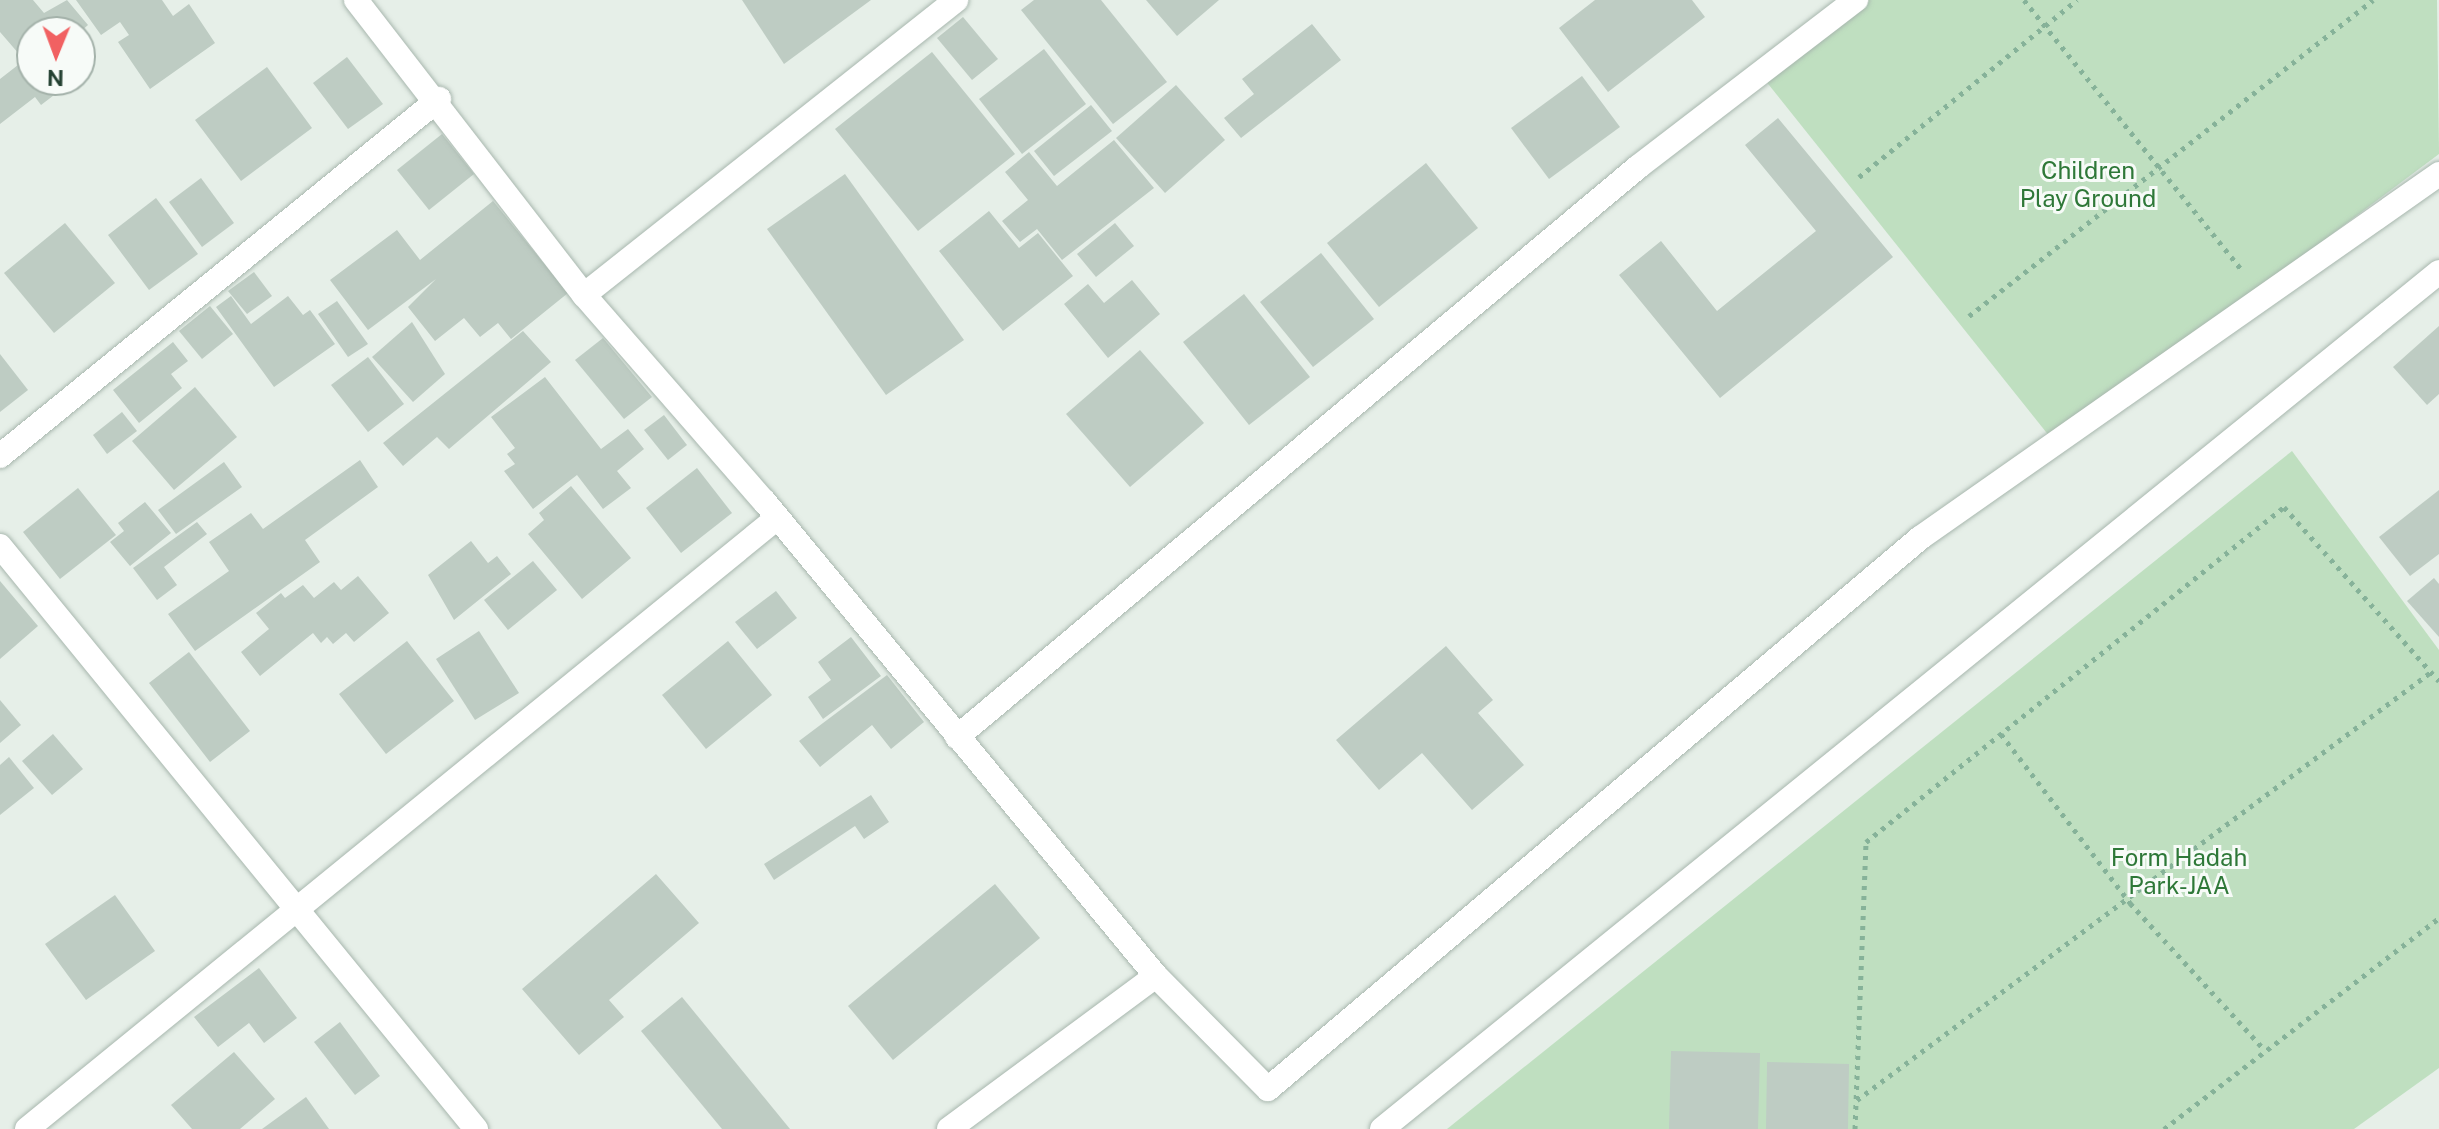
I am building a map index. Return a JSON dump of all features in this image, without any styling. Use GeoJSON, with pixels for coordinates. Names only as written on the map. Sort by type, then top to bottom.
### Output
{"type":"FeatureCollection","features":[{"type":"Feature","properties":{"kind":"street"},"geometry":{"type":"LineString","coordinates":[[356,0],[439,99],[584,295],[777,518],[1156,976],[1268,1089],[1920,538],[2439,174]]}},
{"type":"Feature","properties":{"kind":"street"},"geometry":{"type":"LineString","coordinates":[[584,295],[956,0]]}},
{"type":"Feature","properties":{"kind":"street"},"geometry":{"type":"LineString","coordinates":[[957,737],[1638,167],[1856,0]]}},
{"type":"Feature","properties":{"kind":"street"},"geometry":{"type":"LineString","coordinates":[[0,456],[439,99]]}},
{"type":"Feature","properties":{"kind":"street"},"geometry":{"type":"LineString","coordinates":[[1382,1129],[2439,272]]}},
{"type":"Feature","properties":{"kind":"street"},"geometry":{"type":"LineString","coordinates":[[27,1129],[303,911],[777,518]]}},
{"type":"Feature","properties":{"kind":"street"},"geometry":{"type":"LineString","coordinates":[[0,546],[303,911],[476,1129]]}},
{"type":"Feature","properties":{"kind":"street"},"geometry":{"type":"LineString","coordinates":[[949,1129],[1156,976]]}},
{"type":"Feature","properties":{"kind":"path"},"geometry":{"type":"LineString","coordinates":[[2024,0],[2264,297]]}},
{"type":"Feature","properties":{"kind":"path"},"geometry":{"type":"LineString","coordinates":[[1859,177],[2077,0]]}},
{"type":"Feature","properties":{"kind":"path"},"geometry":{"type":"LineString","coordinates":[[1969,316],[2158,165],[2373,0]]}},
{"type":"Feature","properties":{"kind":"path"},"geometry":{"type":"LineString","coordinates":[[1855,1129],[1866,842],[2284,507],[2439,681]]}},
{"type":"Feature","properties":{"kind":"path"},"geometry":{"type":"LineString","coordinates":[[1856,1100],[2130,903],[2431,672]]}},
{"type":"Feature","properties":{"kind":"path"},"geometry":{"type":"LineString","coordinates":[[2001,734],[2130,903],[2263,1048]]}},
{"type":"Feature","properties":{"kind":"path"},"geometry":{"type":"LineString","coordinates":[[2164,1129],[2263,1048],[2439,918]]}},
{"type":"Feature","properties":{"kind":"green space","name":"Children Play Ground"},"geometry":{"type":"Polygon","coordinates":[[[1858,0],[2437,0],[2439,154],[2054,442],[1761,75],[1858,0]]]}},
{"type":"Feature","properties":{"kind":"green space","name":"Form Hadah Park-JAA"},"geometry":{"type":"Polygon","coordinates":[[[2292,451],[2439,650],[2439,1068],[2354,1129],[1447,1129],[2292,451]]]}},
{"type":"Feature","properties":{"kind":"building"},"geometry":{"type":"Polygon","coordinates":[[[0,0],[33,0],[44,13],[67,0],[80,16],[16,16],[16,50],[0,32],[0,0]]]}},
{"type":"Feature","properties":{"kind":"building"},"geometry":{"type":"Polygon","coordinates":[[[76,0],[162,0],[173,16],[189,4],[215,43],[150,89],[118,42],[129,35],[120,22],[101,35],[96,28],[96,16],[87,16],[76,0]]]}},
{"type":"Feature","properties":{"kind":"building"},"geometry":{"type":"Polygon","coordinates":[[[742,0],[871,0],[784,64],[742,0]]]}},
{"type":"Feature","properties":{"kind":"building"},"geometry":{"type":"Polygon","coordinates":[[[1034,0],[1101,0],[1167,82],[1113,124],[1021,10],[1034,0]]]}},
{"type":"Feature","properties":{"kind":"building"},"geometry":{"type":"Polygon","coordinates":[[[1146,0],[1219,0],[1177,36],[1146,0]]]}},
{"type":"Feature","properties":{"kind":"building"},"geometry":{"type":"Polygon","coordinates":[[[1595,0],[1692,0],[1705,17],[1608,92],[1559,28],[1595,0]]]}},
{"type":"Feature","properties":{"kind":"building"},"geometry":{"type":"Polygon","coordinates":[[[963,17],[998,59],[972,80],[937,38],[963,17]]]}},
{"type":"Feature","properties":{"kind":"building"},"geometry":{"type":"Polygon","coordinates":[[[1312,24],[1341,60],[1241,138],[1224,118],[1254,94],[1242,79],[1312,24]]]}},
{"type":"Feature","properties":{"kind":"building"},"geometry":{"type":"Polygon","coordinates":[[[1044,49],[1086,104],[1022,154],[979,99],[1044,49]]]}},
{"type":"Feature","properties":{"kind":"building"},"geometry":{"type":"Polygon","coordinates":[[[932,52],[1015,154],[918,231],[835,129],[932,52]]]}},
{"type":"Feature","properties":{"kind":"building"},"geometry":{"type":"Polygon","coordinates":[[[347,57],[383,104],[348,129],[313,83],[347,57]]]}},
{"type":"Feature","properties":{"kind":"building"},"geometry":{"type":"Polygon","coordinates":[[[16,67],[16,96],[53,96],[41,105],[35,97],[0,124],[0,79],[16,67]]]}},
{"type":"Feature","properties":{"kind":"building"},"geometry":{"type":"Polygon","coordinates":[[[267,67],[312,128],[241,181],[195,120],[267,67]]]}},
{"type":"Feature","properties":{"kind":"building"},"geometry":{"type":"Polygon","coordinates":[[[1582,76],[1620,127],[1549,179],[1511,128],[1582,76]]]}},
{"type":"Feature","properties":{"kind":"building"},"geometry":{"type":"Polygon","coordinates":[[[1176,85],[1225,140],[1165,193],[1116,138],[1176,85]]]}},
{"type":"Feature","properties":{"kind":"building"},"geometry":{"type":"Polygon","coordinates":[[[1091,105],[1112,131],[1054,176],[1034,151],[1091,105]]]}},
{"type":"Feature","properties":{"kind":"building"},"geometry":{"type":"Polygon","coordinates":[[[1778,118],[1893,257],[1720,398],[1619,275],[1661,241],[1717,311],[1816,231],[1745,145],[1778,118]]]}},
{"type":"Feature","properties":{"kind":"building"},"geometry":{"type":"Polygon","coordinates":[[[442,134],[474,174],[429,210],[397,170],[442,134]]]}},
{"type":"Feature","properties":{"kind":"building"},"geometry":{"type":"Polygon","coordinates":[[[1114,140],[1154,188],[1062,260],[1037,229],[1020,242],[1002,221],[1028,200],[1005,172],[1029,152],[1057,186],[1114,140]]]}},
{"type":"Feature","properties":{"kind":"building"},"geometry":{"type":"Polygon","coordinates":[[[1426,163],[1478,228],[1379,307],[1327,243],[1426,163]]]}},
{"type":"Feature","properties":{"kind":"building"},"geometry":{"type":"Polygon","coordinates":[[[845,174],[964,340],[886,395],[767,229],[845,174]]]}},
{"type":"Feature","properties":{"kind":"building"},"geometry":{"type":"Polygon","coordinates":[[[201,178],[234,223],[202,247],[169,202],[201,178]]]}},
{"type":"Feature","properties":{"kind":"building"},"geometry":{"type":"Polygon","coordinates":[[[156,198],[198,254],[149,290],[108,235],[156,198]]]}},
{"type":"Feature","properties":{"kind":"building"},"geometry":{"type":"Polygon","coordinates":[[[493,201],[568,293],[511,339],[498,323],[480,337],[464,318],[435,341],[408,307],[436,279],[368,330],[330,280],[397,230],[420,260],[493,201]]]}},
{"type":"Feature","properties":{"kind":"building"},"geometry":{"type":"Polygon","coordinates":[[[989,211],[1019,248],[1038,233],[1073,276],[1003,331],[939,251],[989,211]]]}},
{"type":"Feature","properties":{"kind":"building"},"geometry":{"type":"Polygon","coordinates":[[[65,223],[115,283],[54,333],[4,273],[65,223]]]}},
{"type":"Feature","properties":{"kind":"building"},"geometry":{"type":"Polygon","coordinates":[[[1115,223],[1134,246],[1096,277],[1077,254],[1115,223]]]}},
{"type":"Feature","properties":{"kind":"building"},"geometry":{"type":"Polygon","coordinates":[[[1321,253],[1374,319],[1313,367],[1260,302],[1321,253]]]}},
{"type":"Feature","properties":{"kind":"building"},"geometry":{"type":"Polygon","coordinates":[[[254,272],[272,296],[247,314],[228,291],[254,272]]]}},
{"type":"Feature","properties":{"kind":"building"},"geometry":{"type":"Polygon","coordinates":[[[1132,280],[1160,314],[1108,358],[1064,304],[1088,284],[1104,303],[1132,280]]]}},
{"type":"Feature","properties":{"kind":"building"},"geometry":{"type":"Polygon","coordinates":[[[1244,294],[1310,377],[1249,425],[1183,342],[1244,294]]]}},
{"type":"Feature","properties":{"kind":"building"},"geometry":{"type":"Polygon","coordinates":[[[231,296],[251,324],[288,296],[303,315],[310,310],[335,344],[274,387],[216,307],[231,296]]]}},
{"type":"Feature","properties":{"kind":"building"},"geometry":{"type":"Polygon","coordinates":[[[337,301],[368,344],[348,357],[318,314],[337,301]]]}},
{"type":"Feature","properties":{"kind":"building"},"geometry":{"type":"Polygon","coordinates":[[[210,306],[233,334],[202,359],[179,331],[210,306]]]}},
{"type":"Feature","properties":{"kind":"building"},"geometry":{"type":"Polygon","coordinates":[[[412,322],[445,374],[413,402],[372,357],[412,322]]]}},
{"type":"Feature","properties":{"kind":"building"},"geometry":{"type":"Polygon","coordinates":[[[2439,326],[2439,394],[2427,405],[2393,367],[2439,326]]]}},
{"type":"Feature","properties":{"kind":"building"},"geometry":{"type":"Polygon","coordinates":[[[523,331],[551,362],[449,449],[437,437],[403,466],[383,443],[523,331]]]}},
{"type":"Feature","properties":{"kind":"building"},"geometry":{"type":"Polygon","coordinates":[[[603,338],[652,397],[624,419],[575,360],[603,338]]]}},
{"type":"Feature","properties":{"kind":"building"},"geometry":{"type":"Polygon","coordinates":[[[173,342],[188,361],[171,374],[182,388],[139,423],[113,390],[173,342]]]}},
{"type":"Feature","properties":{"kind":"building"},"geometry":{"type":"Polygon","coordinates":[[[1140,350],[1204,423],[1130,487],[1066,414],[1140,350]]]}},
{"type":"Feature","properties":{"kind":"building"},"geometry":{"type":"Polygon","coordinates":[[[0,354],[28,390],[0,412],[0,354]]]}},
{"type":"Feature","properties":{"kind":"building"},"geometry":{"type":"Polygon","coordinates":[[[368,357],[404,404],[368,432],[331,385],[368,357]]]}},
{"type":"Feature","properties":{"kind":"building"},"geometry":{"type":"Polygon","coordinates":[[[545,377],[601,449],[628,429],[644,449],[617,471],[631,488],[603,509],[577,475],[533,509],[504,471],[515,464],[507,454],[515,448],[491,417],[545,377]]]}},
{"type":"Feature","properties":{"kind":"building"},"geometry":{"type":"Polygon","coordinates":[[[195,387],[237,437],[174,490],[132,441],[195,387]]]}},
{"type":"Feature","properties":{"kind":"building"},"geometry":{"type":"Polygon","coordinates":[[[122,412],[137,431],[107,454],[93,435],[122,412]]]}},
{"type":"Feature","properties":{"kind":"building"},"geometry":{"type":"Polygon","coordinates":[[[664,415],[687,445],[668,460],[644,430],[664,415]]]}},
{"type":"Feature","properties":{"kind":"building"},"geometry":{"type":"Polygon","coordinates":[[[360,460],[378,487],[305,540],[320,562],[195,651],[168,614],[229,571],[209,542],[251,513],[263,529],[360,460]]]}},
{"type":"Feature","properties":{"kind":"building"},"geometry":{"type":"Polygon","coordinates":[[[224,462],[242,487],[176,534],[158,510],[224,462]]]}},
{"type":"Feature","properties":{"kind":"building"},"geometry":{"type":"Polygon","coordinates":[[[697,468],[732,513],[681,553],[646,508],[697,468]]]}},
{"type":"Feature","properties":{"kind":"building"},"geometry":{"type":"Polygon","coordinates":[[[571,486],[631,558],[582,599],[528,534],[544,520],[539,513],[571,486]]]}},
{"type":"Feature","properties":{"kind":"building"},"geometry":{"type":"Polygon","coordinates":[[[78,488],[116,535],[60,579],[23,532],[78,488]]]}},
{"type":"Feature","properties":{"kind":"building"},"geometry":{"type":"Polygon","coordinates":[[[2439,490],[2439,554],[2410,576],[2379,537],[2439,490]]]}},
{"type":"Feature","properties":{"kind":"building"},"geometry":{"type":"Polygon","coordinates":[[[145,502],[171,533],[130,566],[110,542],[124,531],[118,523],[145,502]]]}},
{"type":"Feature","properties":{"kind":"building"},"geometry":{"type":"Polygon","coordinates":[[[197,522],[207,534],[164,567],[177,585],[157,600],[133,568],[197,522]]]}},
{"type":"Feature","properties":{"kind":"building"},"geometry":{"type":"Polygon","coordinates":[[[471,541],[488,563],[497,556],[511,574],[454,620],[428,575],[471,541]]]}},
{"type":"Feature","properties":{"kind":"building"},"geometry":{"type":"Polygon","coordinates":[[[533,561],[557,590],[508,630],[484,600],[533,561]]]}},
{"type":"Feature","properties":{"kind":"building"},"geometry":{"type":"Polygon","coordinates":[[[358,576],[389,613],[354,642],[346,633],[333,644],[327,637],[321,643],[313,633],[260,676],[241,652],[269,629],[256,613],[281,593],[285,598],[303,585],[314,598],[334,582],[341,590],[358,576]]]}},
{"type":"Feature","properties":{"kind":"building"},"geometry":{"type":"Polygon","coordinates":[[[2434,578],[2439,584],[2439,637],[2407,601],[2434,578]]]}},
{"type":"Feature","properties":{"kind":"building"},"geometry":{"type":"Polygon","coordinates":[[[0,581],[38,626],[0,659],[0,581]]]}},
{"type":"Feature","properties":{"kind":"building"},"geometry":{"type":"Polygon","coordinates":[[[776,591],[797,618],[757,649],[735,622],[776,591]]]}},
{"type":"Feature","properties":{"kind":"building"},"geometry":{"type":"Polygon","coordinates":[[[479,631],[519,693],[475,720],[436,659],[479,631]]]}},
{"type":"Feature","properties":{"kind":"building"},"geometry":{"type":"Polygon","coordinates":[[[851,637],[881,676],[823,719],[808,697],[831,680],[818,662],[851,637]]]}},
{"type":"Feature","properties":{"kind":"building"},"geometry":{"type":"Polygon","coordinates":[[[407,641],[454,701],[386,754],[339,694],[407,641]]]}},
{"type":"Feature","properties":{"kind":"building"},"geometry":{"type":"Polygon","coordinates":[[[728,641],[772,695],[706,749],[662,695],[728,641]]]}},
{"type":"Feature","properties":{"kind":"building"},"geometry":{"type":"Polygon","coordinates":[[[1446,646],[1493,700],[1478,713],[1524,765],[1472,810],[1422,753],[1379,790],[1336,740],[1446,646]]]}},
{"type":"Feature","properties":{"kind":"building"},"geometry":{"type":"Polygon","coordinates":[[[189,652],[250,731],[210,762],[149,683],[189,652]]]}},
{"type":"Feature","properties":{"kind":"building"},"geometry":{"type":"Polygon","coordinates":[[[887,675],[924,722],[891,749],[872,725],[820,767],[799,741],[887,675]]]}},
{"type":"Feature","properties":{"kind":"building"},"geometry":{"type":"Polygon","coordinates":[[[0,700],[21,725],[0,743],[0,700]]]}},
{"type":"Feature","properties":{"kind":"building"},"geometry":{"type":"Polygon","coordinates":[[[53,734],[83,769],[52,795],[22,761],[53,734]]]}},
{"type":"Feature","properties":{"kind":"building"},"geometry":{"type":"Polygon","coordinates":[[[9,757],[34,788],[0,815],[0,765],[9,757]]]}},
{"type":"Feature","properties":{"kind":"building"},"geometry":{"type":"Polygon","coordinates":[[[871,795],[889,822],[864,839],[855,826],[774,880],[764,864],[871,795]]]}},
{"type":"Feature","properties":{"kind":"building"},"geometry":{"type":"Polygon","coordinates":[[[656,874],[699,923],[609,1000],[624,1017],[579,1055],[522,989],[656,874]]]}},
{"type":"Feature","properties":{"kind":"building"},"geometry":{"type":"Polygon","coordinates":[[[995,884],[1040,938],[893,1060],[848,1006],[995,884]]]}},
{"type":"Feature","properties":{"kind":"building"},"geometry":{"type":"Polygon","coordinates":[[[115,895],[155,951],[86,1000],[45,944],[115,895]]]}},
{"type":"Feature","properties":{"kind":"building"},"geometry":{"type":"Polygon","coordinates":[[[259,968],[297,1018],[264,1043],[249,1023],[218,1047],[194,1017],[259,968]]]}},
{"type":"Feature","properties":{"kind":"building"},"geometry":{"type":"Polygon","coordinates":[[[682,997],[790,1129],[722,1129],[641,1031],[682,997]]]}},
{"type":"Feature","properties":{"kind":"building"},"geometry":{"type":"Polygon","coordinates":[[[340,1022],[380,1076],[355,1095],[314,1042],[340,1022]]]}},
{"type":"Feature","properties":{"kind":"building"},"geometry":{"type":"Polygon","coordinates":[[[1671,1051],[1760,1053],[1758,1129],[1669,1129],[1671,1051]]]}},
{"type":"Feature","properties":{"kind":"building"},"geometry":{"type":"Polygon","coordinates":[[[234,1052],[275,1099],[240,1129],[192,1129],[171,1105],[234,1052]]]}},
{"type":"Feature","properties":{"kind":"building"},"geometry":{"type":"Polygon","coordinates":[[[1767,1062],[1849,1064],[1848,1129],[1766,1129],[1767,1062]]]}},
{"type":"Feature","properties":{"kind":"building"},"geometry":{"type":"Polygon","coordinates":[[[306,1097],[329,1129],[262,1129],[306,1097]]]}}]}
